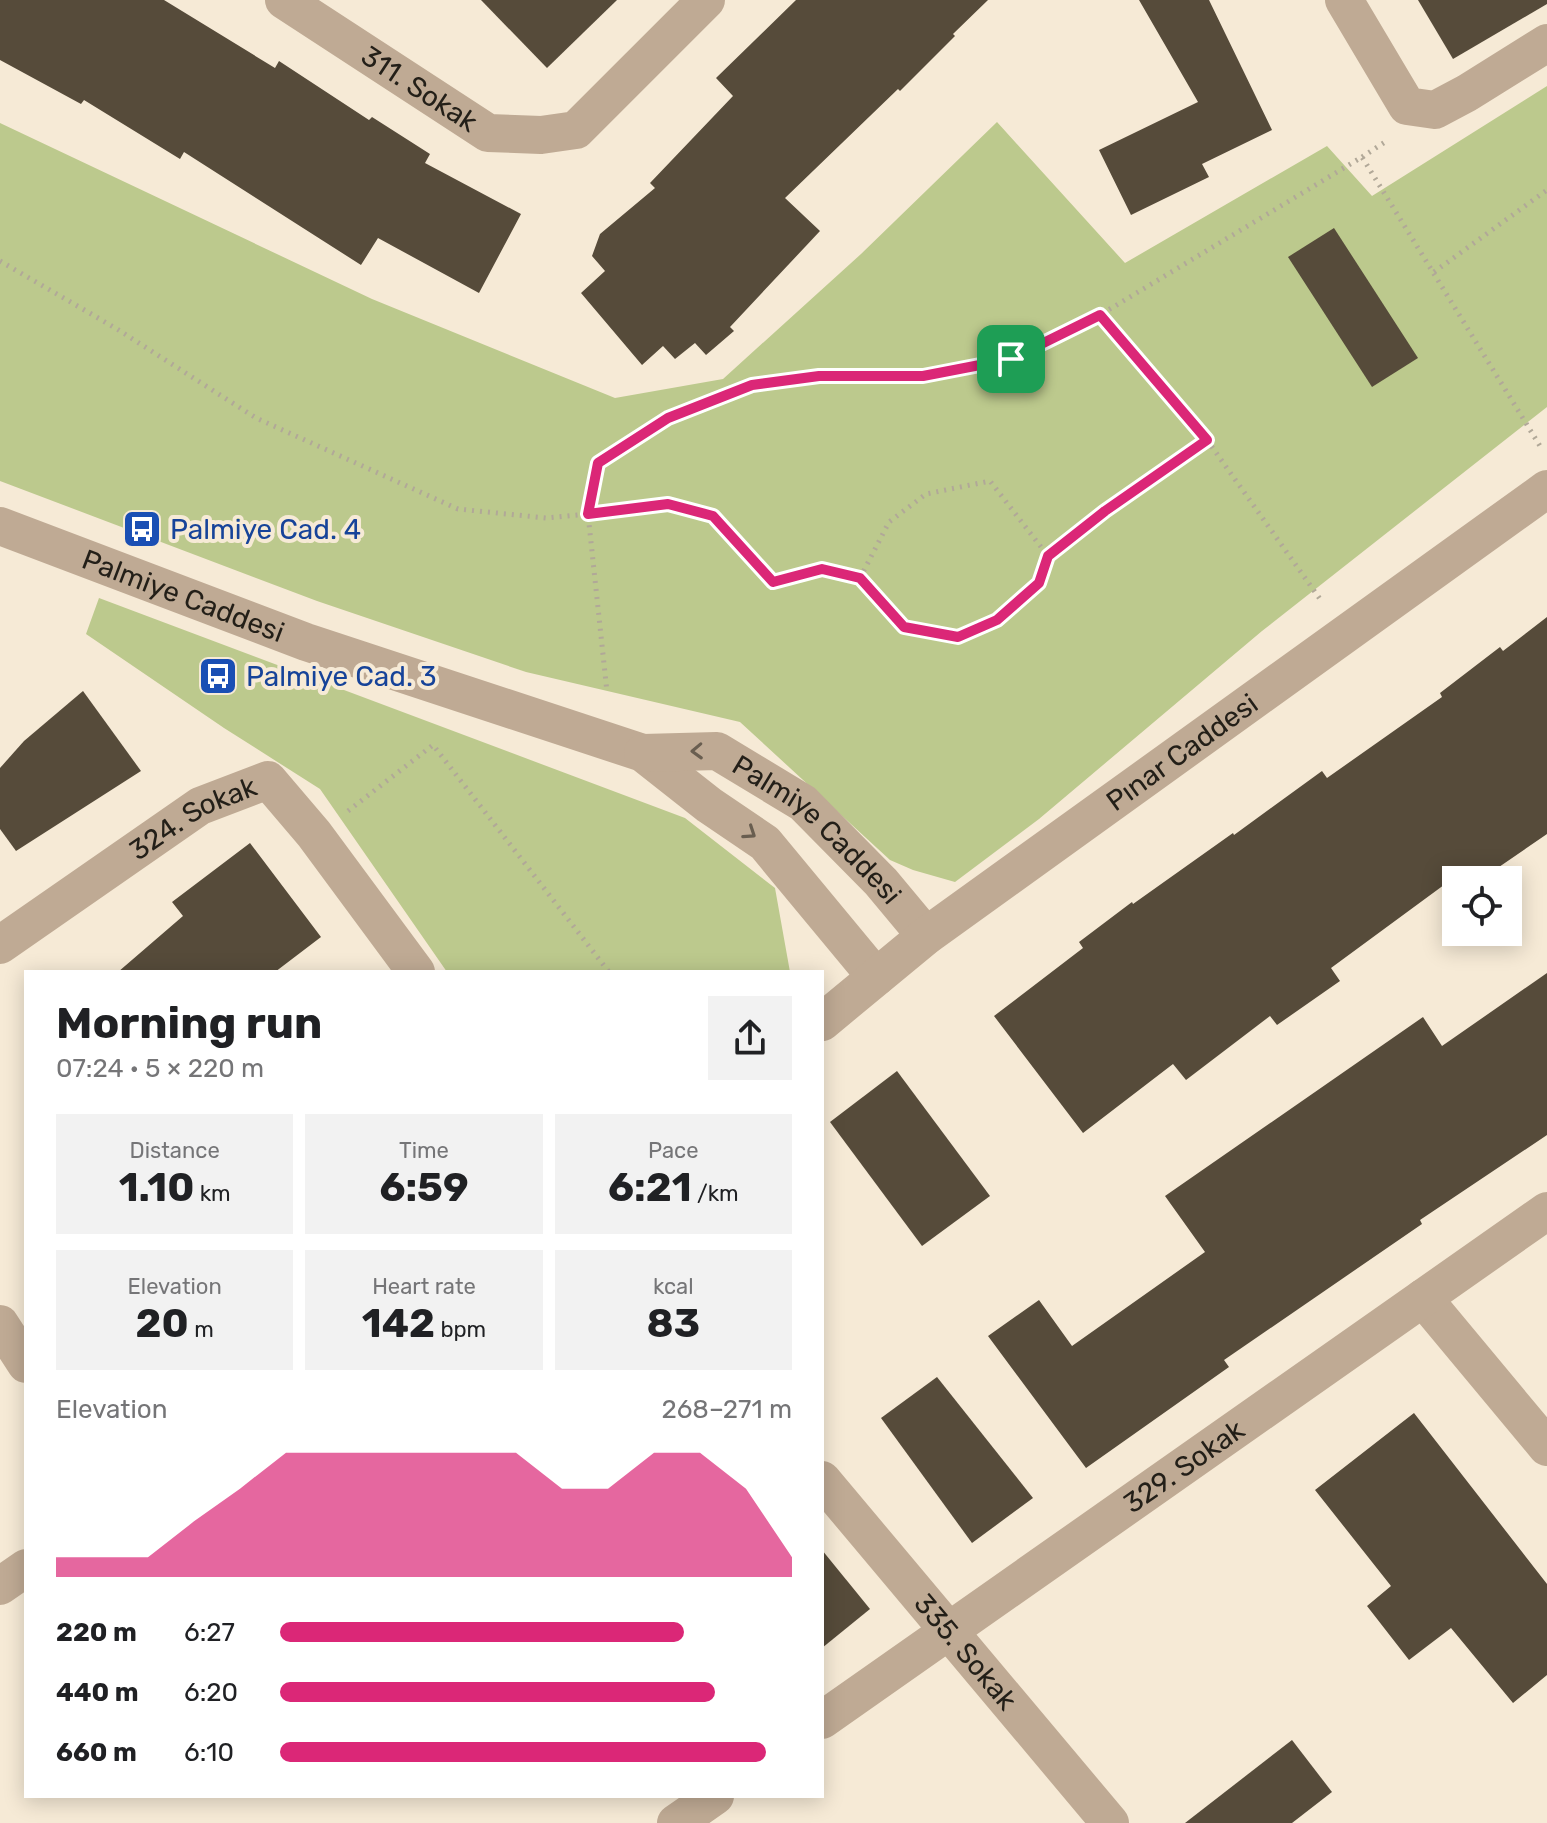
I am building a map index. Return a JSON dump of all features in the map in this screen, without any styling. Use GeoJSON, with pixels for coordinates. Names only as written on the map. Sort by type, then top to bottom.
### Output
{"type":"FeatureCollection","features":[{"type":"Feature","properties":{"kind":"street","name":"311. Sokak"},"geometry":{"type":"LineString","coordinates":[[284,0],[488,133],[541,135],[576,130],[706,0]]}},
{"type":"Feature","properties":{"kind":"street"},"geometry":{"type":"LineString","coordinates":[[1344,0],[1407,106],[1435,110],[1547,43]]}},
{"type":"Feature","properties":{"kind":"street","name":"Pınar Caddesi"},"geometry":{"type":"LineString","coordinates":[[824,1020],[926,936],[1547,489]]}},
{"type":"Feature","properties":{"kind":"street","name":"Palmiye Caddesi"},"geometry":{"type":"LineString","coordinates":[[0,526],[306,642],[643,753],[717,751],[803,803],[881,882],[926,936]]}},
{"type":"Feature","properties":{"kind":"street","name":"Palmiye Caddesi"},"geometry":{"type":"LineString","coordinates":[[643,753],[709,805],[765,843],[876,977]]}},
{"type":"Feature","properties":{"kind":"street","name":"324. Sokak"},"geometry":{"type":"LineString","coordinates":[[0,945],[200,806],[268,780],[314,834],[415,970]]}},
{"type":"Feature","properties":{"kind":"street","name":"329. Sokak"},"geometry":{"type":"LineString","coordinates":[[824,1719],[1547,1211]]}},
{"type":"Feature","properties":{"kind":"street"},"geometry":{"type":"LineString","coordinates":[[1423,1298],[1547,1447]]}},
{"type":"Feature","properties":{"kind":"street"},"geometry":{"type":"LineString","coordinates":[[0,1324],[24,1361]]}},
{"type":"Feature","properties":{"kind":"street","name":"335. Sokak"},"geometry":{"type":"LineString","coordinates":[[824,1482],[1110,1823]]}},
{"type":"Feature","properties":{"kind":"street"},"geometry":{"type":"LineString","coordinates":[[0,1586],[24,1569]]}},
{"type":"Feature","properties":{"kind":"street"},"geometry":{"type":"LineString","coordinates":[[676,1823],[712,1798]]}},
{"type":"Feature","properties":{"kind":"path"},"geometry":{"type":"LineString","coordinates":[[607,692],[588,514],[598,463],[668,418],[752,385],[819,376],[923,376],[1011,359],[1100,315],[1362,157],[1547,457]]}},
{"type":"Feature","properties":{"kind":"path"},"geometry":{"type":"LineString","coordinates":[[1434,272],[1547,190]]}},
{"type":"Feature","properties":{"kind":"path"},"geometry":{"type":"LineString","coordinates":[[0,261],[117,329],[256,418],[458,509],[546,518],[668,504],[713,516],[773,582],[822,569],[860,578],[904,627],[958,637],[997,620],[1039,583],[1048,556],[1105,511],[1207,440]]}},
{"type":"Feature","properties":{"kind":"path"},"geometry":{"type":"LineString","coordinates":[[1100,315],[1207,440],[1346,635]]}},
{"type":"Feature","properties":{"kind":"path"},"geometry":{"type":"LineString","coordinates":[[860,578],[889,522],[926,494],[990,481],[1048,556]]}},
{"type":"Feature","properties":{"kind":"path"},"geometry":{"type":"LineString","coordinates":[[340,817],[433,745],[607,970]]}},
{"type":"Feature","properties":{"kind":"green space"},"geometry":{"type":"Polygon","coordinates":[[[1547,86],[1547,407],[1262,631],[1039,819],[955,882],[890,860],[740,722],[526,672],[317,601],[0,481],[0,123],[372,299],[615,398],[723,379],[861,254],[997,122],[1125,263],[1327,146],[1372,196],[1547,86]]]}},
{"type":"Feature","properties":{"kind":"green space"},"geometry":{"type":"Polygon","coordinates":[[[99,598],[685,818],[775,888],[790,970],[446,970],[320,789],[86,634],[99,598]]]}},
{"type":"Feature","properties":{"kind":"building"},"geometry":{"type":"Polygon","coordinates":[[[0,0],[164,0],[275,68],[279,61],[369,120],[372,117],[430,154],[425,163],[521,214],[479,293],[378,238],[361,265],[184,152],[180,159],[84,100],[81,104],[0,60],[0,0]]]}},
{"type":"Feature","properties":{"kind":"building"},"geometry":{"type":"Polygon","coordinates":[[[481,0],[617,0],[547,68],[481,0]]]}},
{"type":"Feature","properties":{"kind":"building"},"geometry":{"type":"Polygon","coordinates":[[[796,0],[988,0],[900,91],[898,89],[785,198],[820,231],[730,327],[734,331],[706,355],[695,343],[675,359],[663,346],[642,365],[581,293],[605,271],[592,256],[600,234],[655,188],[650,183],[733,96],[716,78],[796,0]]]}},
{"type":"Feature","properties":{"kind":"building"},"geometry":{"type":"Polygon","coordinates":[[[1139,0],[1209,0],[1272,130],[1202,164],[1209,177],[1131,215],[1099,150],[1198,102],[1139,0]]]}},
{"type":"Feature","properties":{"kind":"building"},"geometry":{"type":"Polygon","coordinates":[[[1418,0],[1547,0],[1547,4],[1453,59],[1418,0]]]}},
{"type":"Feature","properties":{"kind":"building"},"geometry":{"type":"Polygon","coordinates":[[[1334,228],[1418,358],[1372,387],[1288,257],[1334,228]]]}},
{"type":"Feature","properties":{"kind":"building"},"geometry":{"type":"Polygon","coordinates":[[[1547,617],[1547,834],[1500,866],[1442,866],[1442,886],[1331,968],[1340,981],[1277,1025],[1270,1016],[1186,1080],[1173,1064],[1083,1133],[994,1016],[1083,948],[1079,942],[1132,902],[1234,835],[1322,771],[1327,778],[1442,697],[1440,693],[1500,647],[1503,651],[1547,617]]]}},
{"type":"Feature","properties":{"kind":"building"},"geometry":{"type":"Polygon","coordinates":[[[83,691],[141,771],[16,851],[0,829],[0,768],[24,741],[83,691]]]}},
{"type":"Feature","properties":{"kind":"building"},"geometry":{"type":"Polygon","coordinates":[[[250,843],[321,937],[278,970],[120,970],[183,916],[172,902],[250,843]]]}},
{"type":"Feature","properties":{"kind":"building"},"geometry":{"type":"Polygon","coordinates":[[[1547,973],[1547,1135],[1420,1220],[1422,1224],[1224,1360],[1229,1367],[1086,1468],[988,1336],[1039,1300],[1072,1346],[1205,1252],[1165,1196],[1423,1017],[1442,1046],[1547,973]]]}},
{"type":"Feature","properties":{"kind":"building"},"geometry":{"type":"Polygon","coordinates":[[[897,1071],[990,1196],[922,1246],[830,1122],[897,1071]]]}},
{"type":"Feature","properties":{"kind":"building"},"geometry":{"type":"Polygon","coordinates":[[[937,1377],[1033,1498],[972,1543],[881,1418],[937,1377]]]}},
{"type":"Feature","properties":{"kind":"building"},"geometry":{"type":"Polygon","coordinates":[[[1414,1413],[1547,1584],[1547,1675],[1513,1703],[1451,1628],[1409,1660],[1367,1606],[1391,1586],[1315,1490],[1414,1413]]]}},
{"type":"Feature","properties":{"kind":"building"},"geometry":{"type":"Polygon","coordinates":[[[824,1552],[870,1609],[824,1646],[824,1552]]]}},
{"type":"Feature","properties":{"kind":"building"},"geometry":{"type":"Polygon","coordinates":[[[1292,1740],[1332,1792],[1292,1823],[1185,1823],[1292,1740]]]}},
{"type":"Feature","properties":{"kind":"place","name":"Palmiye Cad. 4"},"geometry":{"type":"Point","coordinates":[142,529]}},
{"type":"Feature","properties":{"kind":"place","name":"Palmiye Cad. 3"},"geometry":{"type":"Point","coordinates":[218,676]}},
{"type":"Feature","properties":{"kind":"route"},"geometry":{"type":"LineString","coordinates":[[1100,315],[1207,440],[1105,511],[1048,556],[1039,583],[997,620],[958,637],[904,627],[860,578],[822,569],[773,582],[713,516],[668,504],[588,514],[598,463],[668,418],[752,385],[819,376],[923,376],[1011,359],[1100,315]]}}]}
